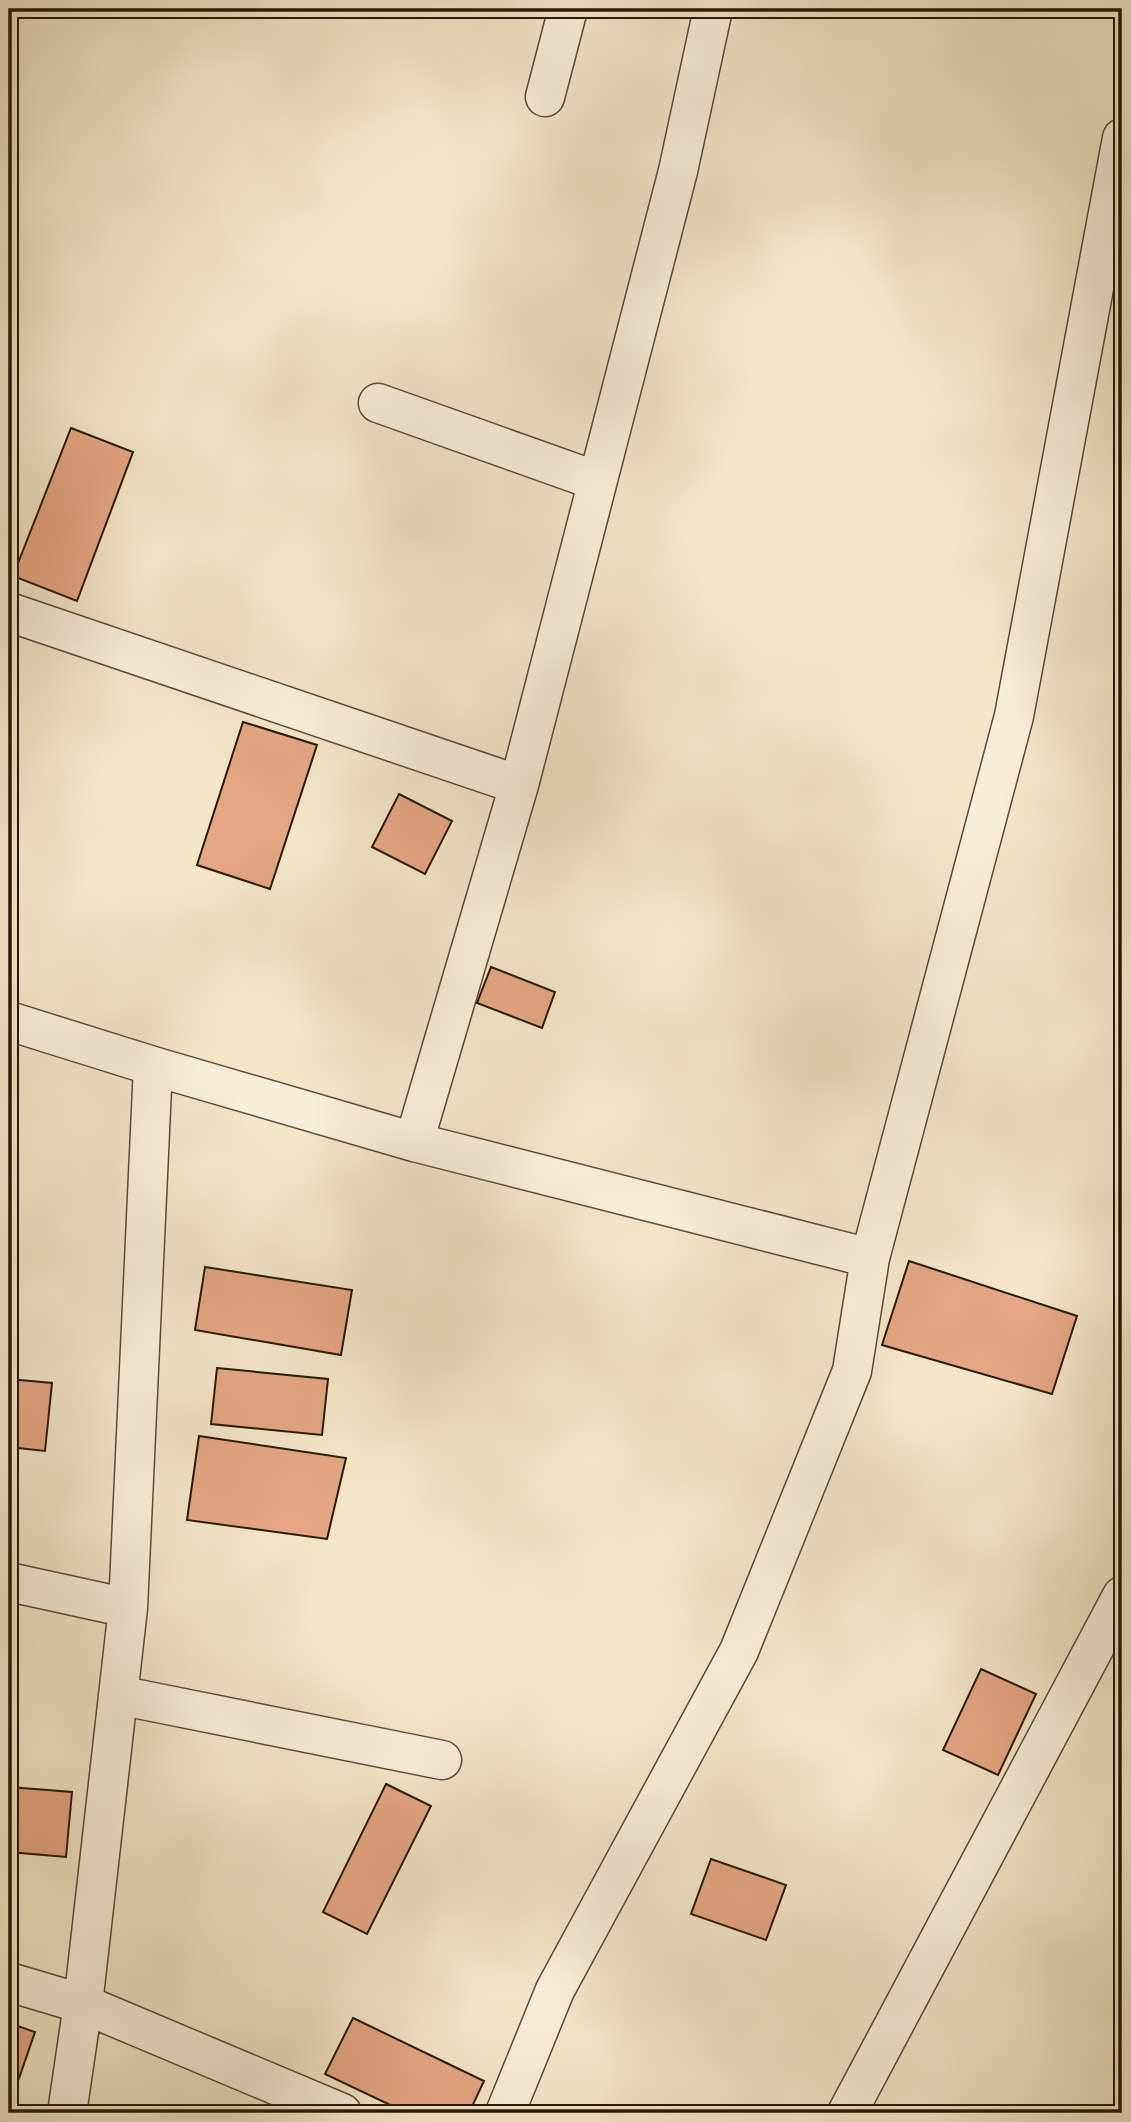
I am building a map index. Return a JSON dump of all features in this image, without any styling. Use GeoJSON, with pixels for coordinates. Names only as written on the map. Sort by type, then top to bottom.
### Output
{"type":"FeatureCollection","features":[{"type":"Feature","properties":{"kind":"street"},"geometry":{"type":"LineString","coordinates":[[545,97],[568,9]]}},
{"type":"Feature","properties":{"kind":"street"},"geometry":{"type":"LineString","coordinates":[[414,1142],[519,785],[678,171],[713,9]]}},
{"type":"Feature","properties":{"kind":"street"},"geometry":{"type":"LineString","coordinates":[[505,2113],[555,1990],[739,1651],[852,1371],[870,1258],[1014,716],[1122,138]]}},
{"type":"Feature","properties":{"kind":"street"},"geometry":{"type":"LineString","coordinates":[[378,403],[597,481]]}},
{"type":"Feature","properties":{"kind":"street"},"geometry":{"type":"LineString","coordinates":[[9,612],[519,785]]}},
{"type":"Feature","properties":{"kind":"street"},"geometry":{"type":"LineString","coordinates":[[9,1021],[414,1142],[870,1258]]}},
{"type":"Feature","properties":{"kind":"street"},"geometry":{"type":"LineString","coordinates":[[67,2113],[83,2004],[128,1608],[153,1066]]}},
{"type":"Feature","properties":{"kind":"street"},"geometry":{"type":"LineString","coordinates":[[9,1582],[128,1608]]}},
{"type":"Feature","properties":{"kind":"street"},"geometry":{"type":"LineString","coordinates":[[846,2113],[1122,1596]]}},
{"type":"Feature","properties":{"kind":"street"},"geometry":{"type":"LineString","coordinates":[[118,1695],[442,1760]]}},
{"type":"Feature","properties":{"kind":"street"},"geometry":{"type":"LineString","coordinates":[[9,1982],[83,2004],[342,2113]]}},
{"type":"Feature","properties":{"kind":"building"},"geometry":{"type":"Polygon","coordinates":[[[71,428],[133,452],[77,601],[13,576],[71,428]]]}},
{"type":"Feature","properties":{"kind":"building"},"geometry":{"type":"Polygon","coordinates":[[[243,722],[317,745],[270,889],[197,865],[243,722]]]}},
{"type":"Feature","properties":{"kind":"building"},"geometry":{"type":"Polygon","coordinates":[[[399,794],[452,821],[425,874],[372,847],[399,794]]]}},
{"type":"Feature","properties":{"kind":"building"},"geometry":{"type":"Polygon","coordinates":[[[491,967],[555,992],[542,1028],[477,1003],[491,967]]]}},
{"type":"Feature","properties":{"kind":"building"},"geometry":{"type":"Polygon","coordinates":[[[909,1261],[1077,1316],[1052,1394],[882,1345],[909,1261]]]}},
{"type":"Feature","properties":{"kind":"building"},"geometry":{"type":"Polygon","coordinates":[[[205,1267],[352,1290],[341,1355],[195,1330],[205,1267]]]}},
{"type":"Feature","properties":{"kind":"building"},"geometry":{"type":"Polygon","coordinates":[[[217,1368],[328,1379],[322,1435],[211,1424],[217,1368]]]}},
{"type":"Feature","properties":{"kind":"building"},"geometry":{"type":"Polygon","coordinates":[[[9,1379],[52,1383],[45,1451],[9,1447],[9,1379]]]}},
{"type":"Feature","properties":{"kind":"building"},"geometry":{"type":"Polygon","coordinates":[[[199,1436],[346,1458],[327,1539],[187,1520],[199,1436]]]}},
{"type":"Feature","properties":{"kind":"building"},"geometry":{"type":"Polygon","coordinates":[[[981,1669],[1036,1694],[998,1775],[943,1750],[981,1669]]]}},
{"type":"Feature","properties":{"kind":"building"},"geometry":{"type":"Polygon","coordinates":[[[386,1784],[431,1806],[367,1934],[323,1912],[386,1784]]]}},
{"type":"Feature","properties":{"kind":"building"},"geometry":{"type":"Polygon","coordinates":[[[9,1787],[72,1792],[66,1857],[9,1852],[9,1787]]]}},
{"type":"Feature","properties":{"kind":"building"},"geometry":{"type":"Polygon","coordinates":[[[711,1859],[786,1885],[766,1940],[691,1914],[711,1859]]]}},
{"type":"Feature","properties":{"kind":"building"},"geometry":{"type":"Polygon","coordinates":[[[353,2018],[484,2081],[469,2113],[407,2113],[325,2074],[353,2018]]]}},
{"type":"Feature","properties":{"kind":"building"},"geometry":{"type":"Polygon","coordinates":[[[9,2023],[35,2032],[17,2084],[9,2081],[9,2023]]]}}]}
